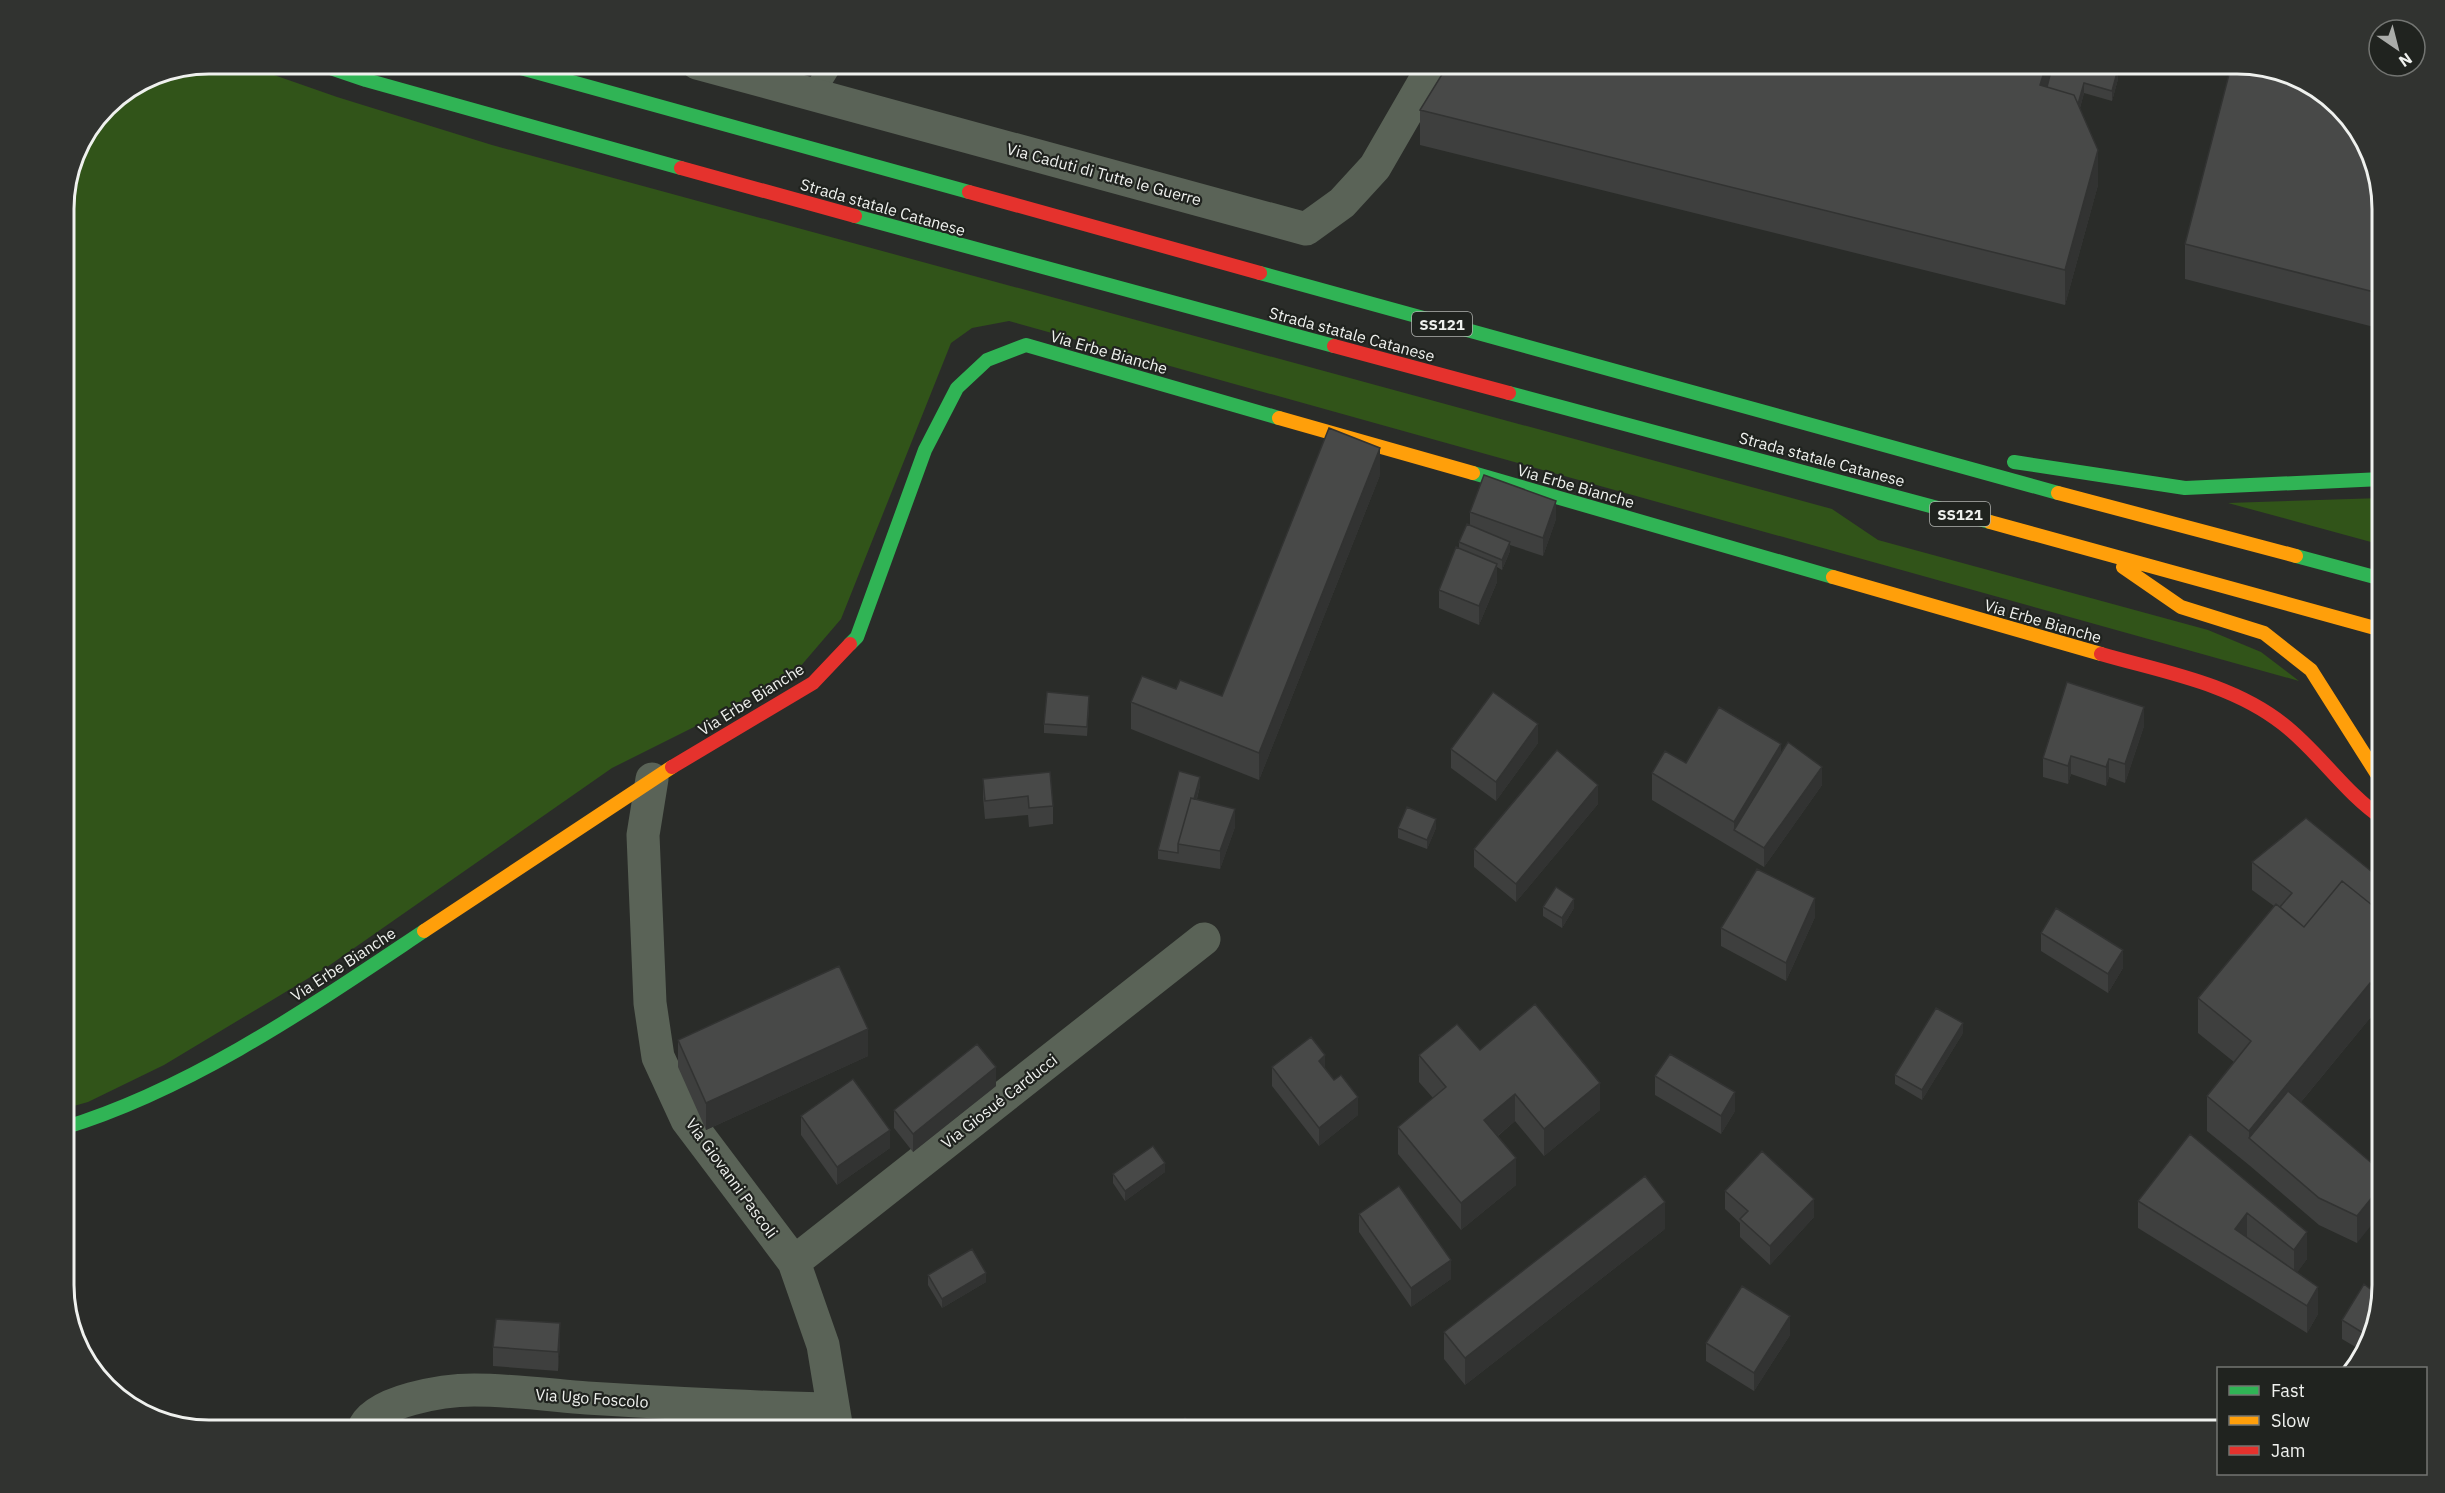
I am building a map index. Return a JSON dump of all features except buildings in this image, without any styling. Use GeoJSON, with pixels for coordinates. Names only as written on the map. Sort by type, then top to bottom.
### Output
{"type":"FeatureCollection","features":[{"type":"Feature","properties":{"kind":"main road","name":"Strada statale Catanese"},"geometry":{"type":"LineString","coordinates":[[348,74],[1058,273],[1816,474],[2371,627]]}},
{"type":"Feature","properties":{"kind":"main road","name":"Strada statale Catanese"},"geometry":{"type":"LineString","coordinates":[[543,74],[1846,436],[2371,576]]}},
{"type":"Feature","properties":{"kind":"main road","name":"Via Erbe Bianche"},"geometry":{"type":"LineString","coordinates":[[74,1125],[93,1119],[175,1083],[247,1043],[343,985],[652,779],[813,683],[857,637],[925,450],[957,388],[987,360],[1026,345],[2220,688],[2259,706],[2293,732],[2364,807],[2372,812]]}},
{"type":"Feature","properties":{"kind":"main road"},"geometry":{"type":"LineString","coordinates":[[1846,436],[1974,456]]}},
{"type":"Feature","properties":{"kind":"main road"},"geometry":{"type":"LineString","coordinates":[[1998,459],[2185,488],[2371,479]]}},
{"type":"Feature","properties":{"kind":"main road"},"geometry":{"type":"LineString","coordinates":[[2104,554],[2181,607],[2264,633],[2311,670],[2372,765]]}},
{"type":"Feature","properties":{"kind":"street","name":"Via Caduti di Tutte le Guerre"},"geometry":{"type":"LineString","coordinates":[[738,74],[1306,229],[1342,203],[1375,167],[1429,74]]}},
{"type":"Feature","properties":{"kind":"street","name":"Via Giovanni Pascoli"},"geometry":{"type":"LineString","coordinates":[[652,779],[643,835],[650,1003],[658,1058],[687,1120],[794,1263],[823,1346],[835,1419]]}},
{"type":"Feature","properties":{"kind":"street","name":"Via Giosué Carducci"},"geometry":{"type":"LineString","coordinates":[[794,1263],[1204,939]]}},
{"type":"Feature","properties":{"kind":"street","name":"Via Ugo Foscolo"},"geometry":{"type":"LineString","coordinates":[[370,1420],[380,1411],[420,1396],[473,1390],[750,1408],[835,1419]]}},
{"type":"Feature","properties":{"kind":"lane"},"geometry":{"type":"LineString","coordinates":[[813,94],[825,74]]}},
{"type":"Feature","properties":{"kind":"green space"},"geometry":{"type":"Polygon","coordinates":[[[271,74],[492,145],[1832,509],[1878,540],[2208,630],[2261,652],[2299,681],[1009,321],[972,328],[951,343],[841,619],[799,668],[724,712],[612,768],[327,967],[164,1065],[88,1102],[74,1106],[74,199],[78,173],[87,149],[101,126],[133,96],[149,87],[182,76],[271,74]]]}},
{"type":"Feature","properties":{"kind":"green space"},"geometry":{"type":"Polygon","coordinates":[[[2371,498],[2371,542],[2228,503],[2371,498]]]}},
{"type":"Feature","properties":{"kind":"traffic: fast"},"geometry":{"type":"LineString","coordinates":[[348,74],[681,168]]}},
{"type":"Feature","properties":{"kind":"traffic: fast"},"geometry":{"type":"LineString","coordinates":[[543,74],[969,192]]}},
{"type":"Feature","properties":{"kind":"traffic: fast"},"geometry":{"type":"LineString","coordinates":[[855,216],[1334,346]]}},
{"type":"Feature","properties":{"kind":"traffic: fast"},"geometry":{"type":"LineString","coordinates":[[1260,273],[2058,493]]}},
{"type":"Feature","properties":{"kind":"traffic: fast"},"geometry":{"type":"LineString","coordinates":[[850,644],[857,637],[925,450],[957,388],[987,360],[1026,345],[1279,418]]}},
{"type":"Feature","properties":{"kind":"traffic: fast"},"geometry":{"type":"LineString","coordinates":[[1509,393],[1990,522]]}},
{"type":"Feature","properties":{"kind":"traffic: fast"},"geometry":{"type":"LineString","coordinates":[[2014,462],[2185,488],[2371,479]]}},
{"type":"Feature","properties":{"kind":"traffic: fast"},"geometry":{"type":"LineString","coordinates":[[1473,473],[1833,577]]}},
{"type":"Feature","properties":{"kind":"traffic: fast"},"geometry":{"type":"LineString","coordinates":[[2296,556],[2371,576]]}},
{"type":"Feature","properties":{"kind":"traffic: fast"},"geometry":{"type":"LineString","coordinates":[[74,1124],[158,1091],[205,1068],[295,1016],[424,931]]}},
{"type":"Feature","properties":{"kind":"traffic: slow"},"geometry":{"type":"LineString","coordinates":[[1279,418],[1473,473]]}},
{"type":"Feature","properties":{"kind":"traffic: slow"},"geometry":{"type":"LineString","coordinates":[[2058,493],[2296,556]]}},
{"type":"Feature","properties":{"kind":"traffic: slow"},"geometry":{"type":"LineString","coordinates":[[1990,522],[2371,627]]}},
{"type":"Feature","properties":{"kind":"traffic: slow"},"geometry":{"type":"LineString","coordinates":[[2123,567],[2181,607],[2264,633],[2311,670],[2372,765]]}},
{"type":"Feature","properties":{"kind":"traffic: slow"},"geometry":{"type":"LineString","coordinates":[[1833,577],[2101,654]]}},
{"type":"Feature","properties":{"kind":"traffic: slow"},"geometry":{"type":"LineString","coordinates":[[424,931],[672,767]]}},
{"type":"Feature","properties":{"kind":"traffic: jam"},"geometry":{"type":"LineString","coordinates":[[681,168],[855,216]]}},
{"type":"Feature","properties":{"kind":"traffic: jam"},"geometry":{"type":"LineString","coordinates":[[969,192],[1260,273]]}},
{"type":"Feature","properties":{"kind":"traffic: jam"},"geometry":{"type":"LineString","coordinates":[[1334,346],[1509,393]]}},
{"type":"Feature","properties":{"kind":"traffic: jam"},"geometry":{"type":"LineString","coordinates":[[672,767],[813,683],[850,644]]}},
{"type":"Feature","properties":{"kind":"traffic: jam"},"geometry":{"type":"LineString","coordinates":[[2101,654],[2196,680],[2241,698],[2263,710],[2296,735],[2372,811]]}}]}
